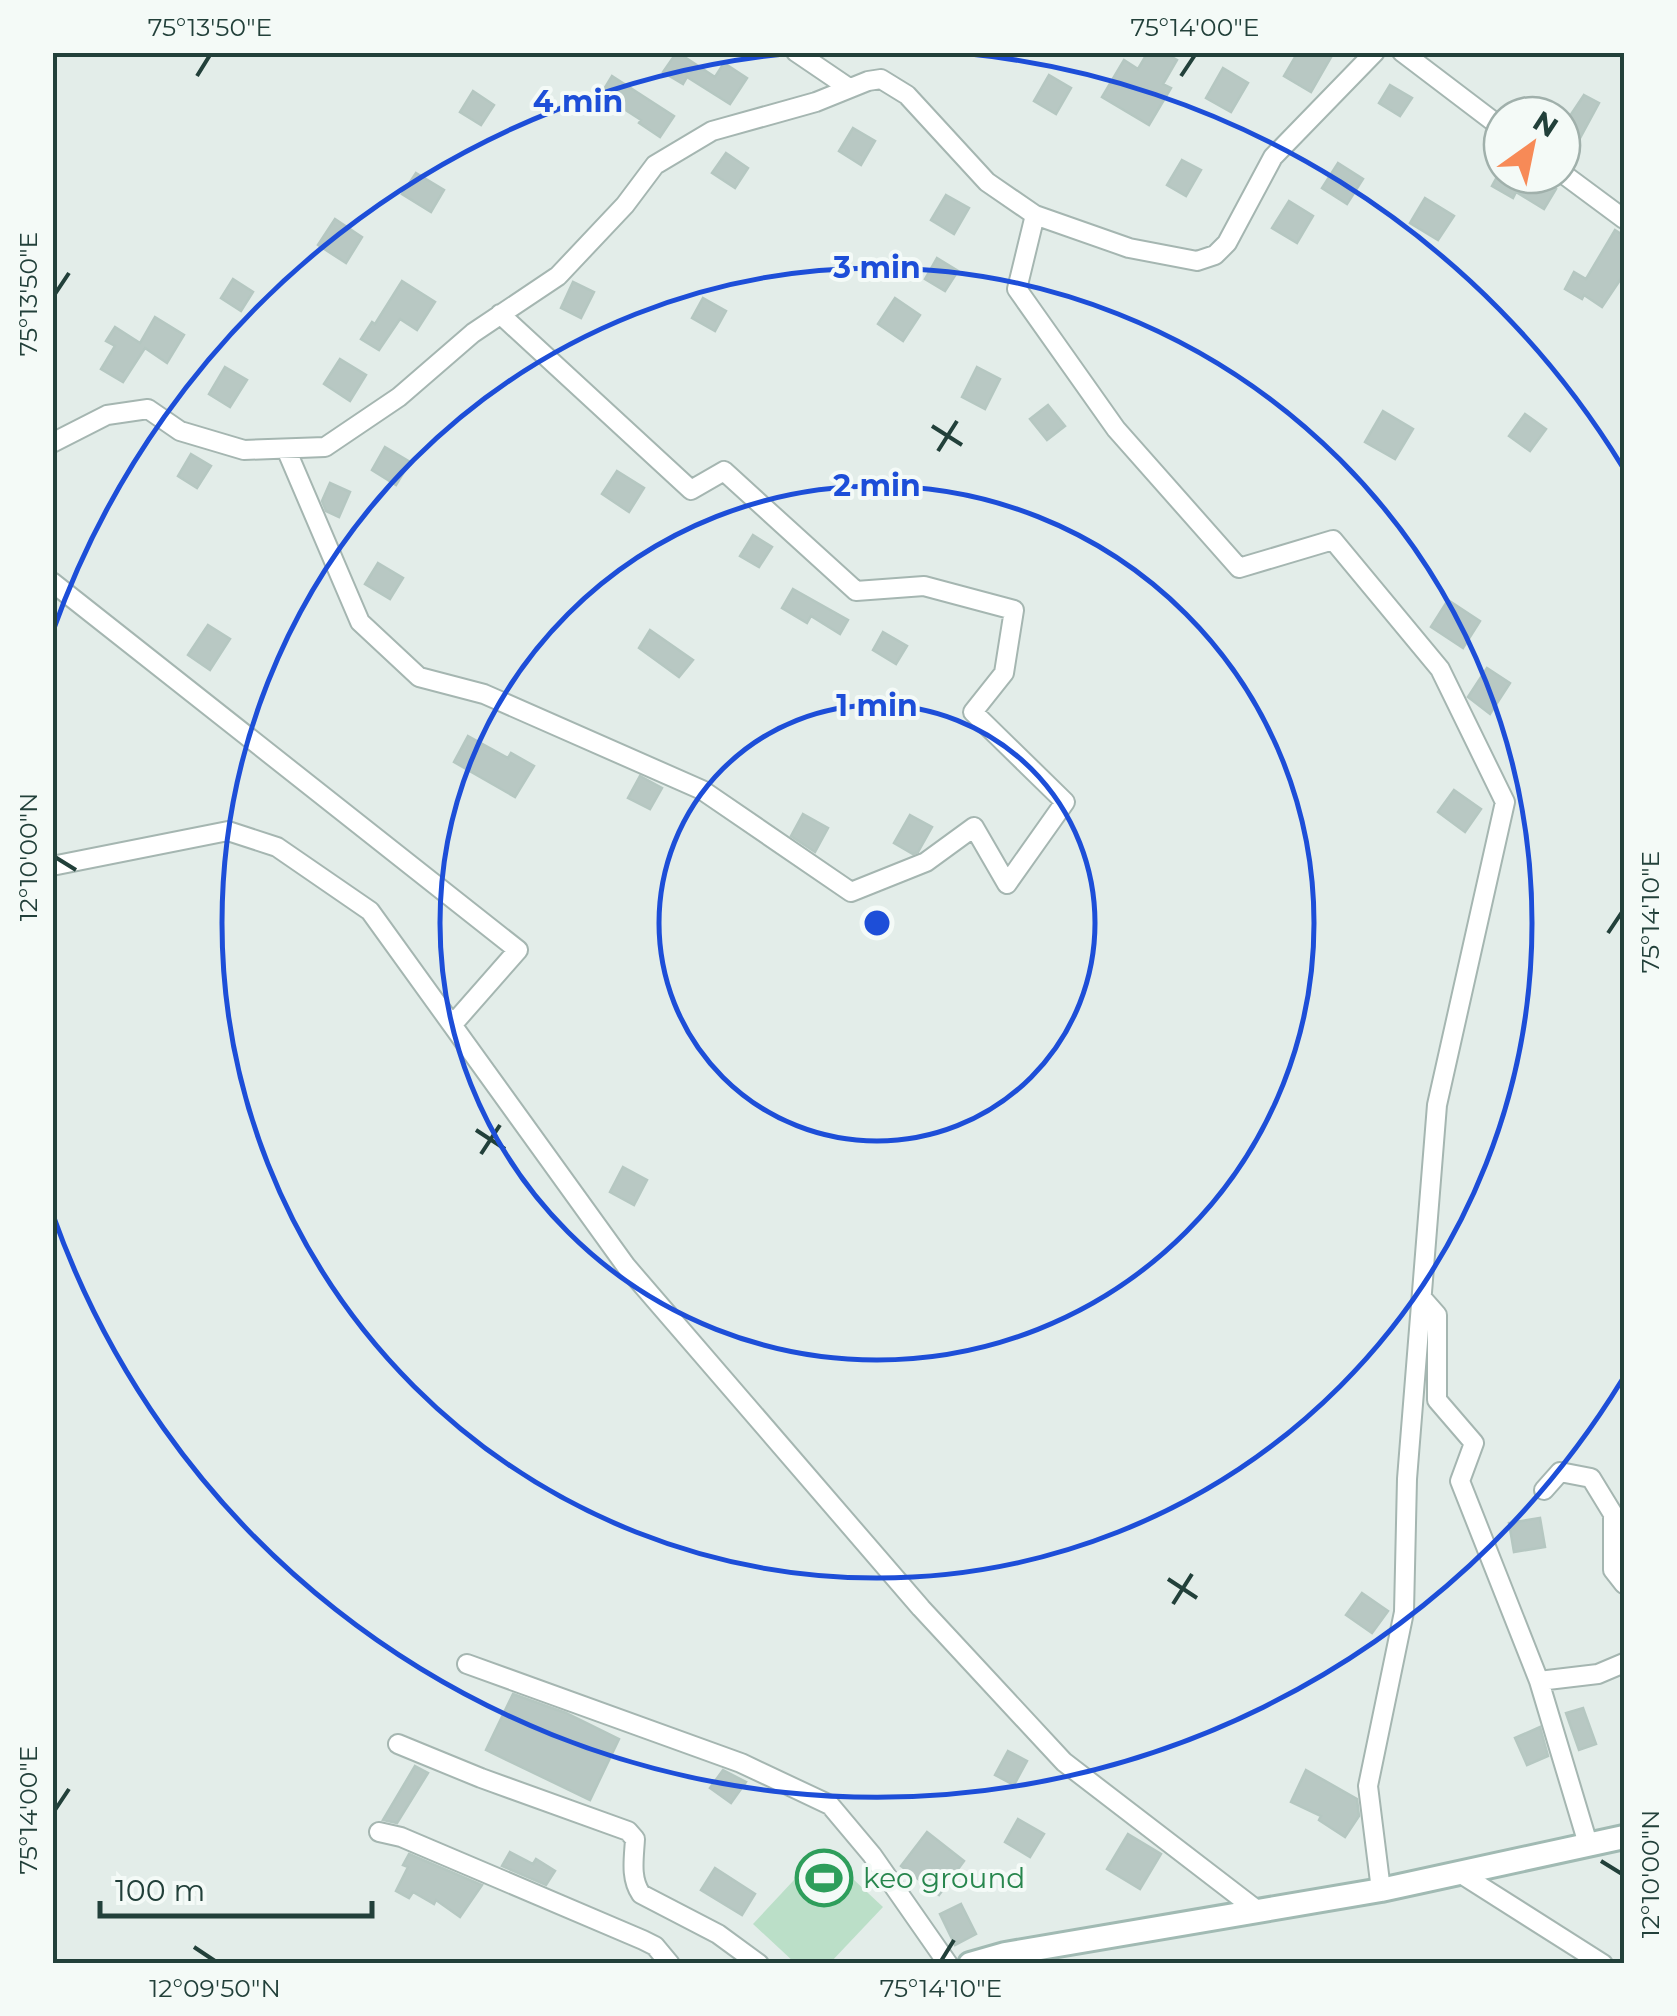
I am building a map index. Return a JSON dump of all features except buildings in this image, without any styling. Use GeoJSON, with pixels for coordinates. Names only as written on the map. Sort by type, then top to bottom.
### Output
{"type":"FeatureCollection","features":[{"type":"Feature","properties":{"kind":"main road"},"geometry":{"type":"LineString","coordinates":[[970,1964],[1005,1954],[1381,1890],[1624,1836]]}},
{"type":"Feature","properties":{"kind":"street"},"geometry":{"type":"LineString","coordinates":[[796,52],[848,88]]}},
{"type":"Feature","properties":{"kind":"street"},"geometry":{"type":"LineString","coordinates":[[52,444],[107,415],[148,409],[180,430],[244,450],[325,447],[398,398],[473,333],[558,276],[625,205],[655,166],[712,131],[881,80],[907,96],[987,182],[1035,215],[1129,248],[1197,261],[1216,255],[1227,243],[1273,156],[1375,52]]}},
{"type":"Feature","properties":{"kind":"street"},"geometry":{"type":"LineString","coordinates":[[1402,52],[1482,113]]}},
{"type":"Feature","properties":{"kind":"street"},"geometry":{"type":"LineString","coordinates":[[1582,187],[1624,220]]}},
{"type":"Feature","properties":{"kind":"street"},"geometry":{"type":"LineString","coordinates":[[1035,215],[1017,289],[1116,429],[1238,568],[1333,540],[1440,669],[1505,802],[1437,1106],[1407,1479],[1404,1612],[1368,1786],[1381,1890]]}},
{"type":"Feature","properties":{"kind":"street"},"geometry":{"type":"LineString","coordinates":[[286,448],[360,622],[420,677],[484,694],[702,790],[851,892],[926,862],[974,828],[1007,884],[1065,802],[973,712],[1004,673],[1014,610],[924,586],[856,592],[724,470],[692,490],[500,314]]}},
{"type":"Feature","properties":{"kind":"street"},"geometry":{"type":"LineString","coordinates":[[52,582],[518,950],[453,1024]]}},
{"type":"Feature","properties":{"kind":"street"},"geometry":{"type":"LineString","coordinates":[[52,866],[228,831],[277,846],[370,911],[626,1266],[920,1608],[1064,1762],[1258,1911]]}},
{"type":"Feature","properties":{"kind":"street"},"geometry":{"type":"LineString","coordinates":[[1422,1298],[1437,1314],[1437,1400],[1474,1443],[1460,1481],[1538,1682],[1588,1844]]}},
{"type":"Feature","properties":{"kind":"street"},"geometry":{"type":"LineString","coordinates":[[1544,1490],[1560,1472],[1590,1478],[1613,1514],[1613,1570],[1624,1584]]}},
{"type":"Feature","properties":{"kind":"street"},"geometry":{"type":"LineString","coordinates":[[1538,1682],[1598,1674],[1624,1663]]}},
{"type":"Feature","properties":{"kind":"street"},"geometry":{"type":"LineString","coordinates":[[467,1664],[740,1764],[830,1805],[872,1855],[948,1964]]}},
{"type":"Feature","properties":{"kind":"street"},"geometry":{"type":"LineString","coordinates":[[398,1744],[628,1831],[635,1839],[633,1872],[641,1894],[718,1934],[759,1964]]}},
{"type":"Feature","properties":{"kind":"street"},"geometry":{"type":"LineString","coordinates":[[379,1832],[417,1843],[655,1946],[670,1964]]}},
{"type":"Feature","properties":{"kind":"street"},"geometry":{"type":"LineString","coordinates":[[1458,1872],[1603,1964]]}},
{"type":"Feature","properties":{"kind":"green space","name":"keo ground"},"geometry":{"type":"Polygon","coordinates":[[[822,1850],[883,1907],[830,1963],[795,1963],[753,1924],[822,1850]]]}},
{"type":"Feature","properties":{"kind":"place","name":"keo ground"},"geometry":{"type":"Point","coordinates":[824,1878]}}]}
